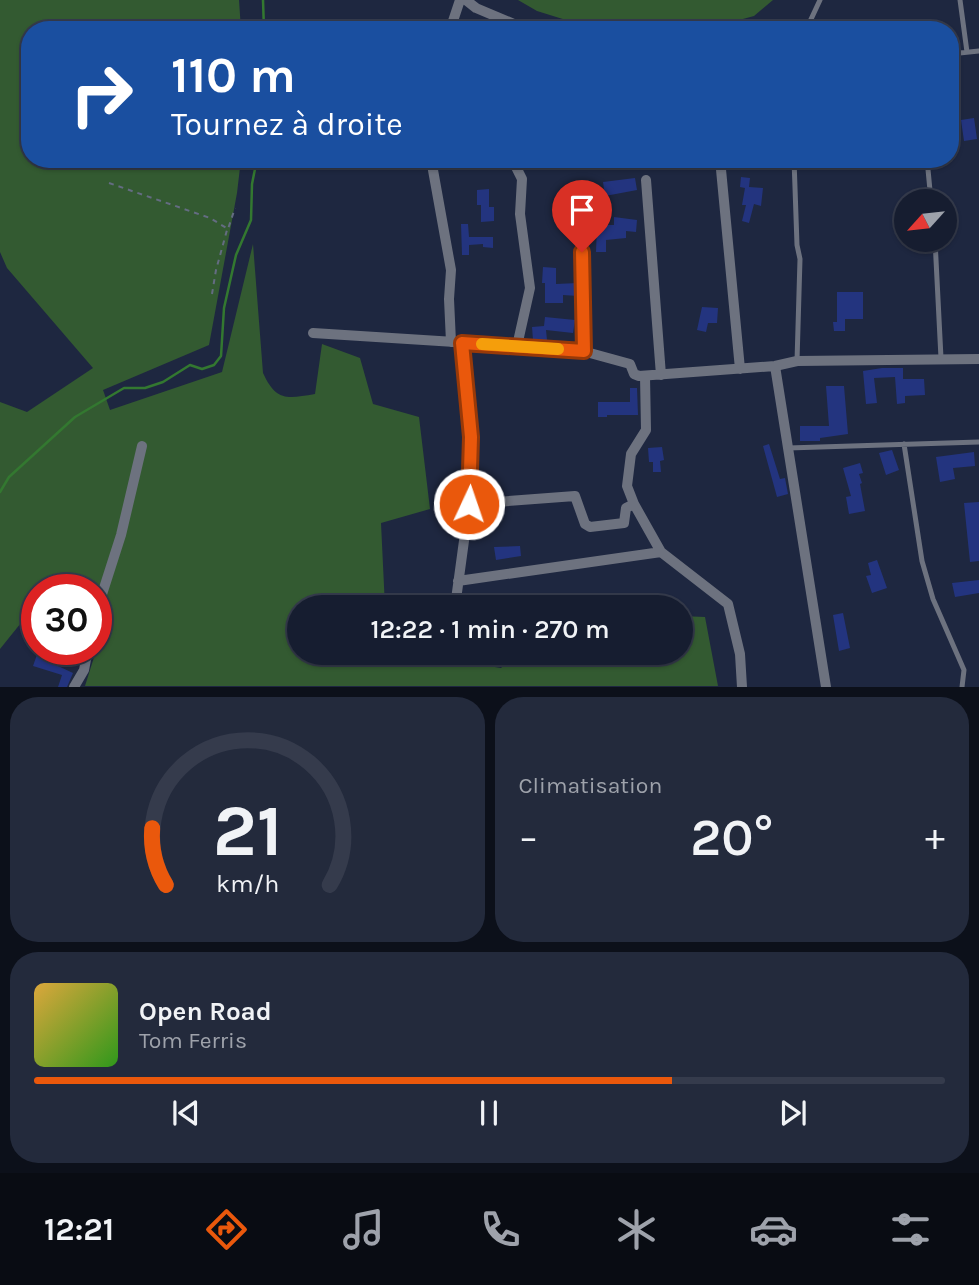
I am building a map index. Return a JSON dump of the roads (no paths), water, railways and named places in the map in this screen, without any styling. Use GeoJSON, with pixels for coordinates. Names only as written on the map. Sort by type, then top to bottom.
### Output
{"type":"FeatureCollection","features":[{"type":"Feature","properties":{"kind":"street"},"geometry":{"type":"LineString","coordinates":[[453,21],[460,0]]}},
{"type":"Feature","properties":{"kind":"street"},"geometry":{"type":"LineString","coordinates":[[466,0],[476,8],[507,21]]}},
{"type":"Feature","properties":{"kind":"street"},"geometry":{"type":"LineString","coordinates":[[433,168],[451,270],[449,299],[471,437],[469,504],[456,595]]}},
{"type":"Feature","properties":{"kind":"street"},"geometry":{"type":"LineString","coordinates":[[516,168],[522,179],[520,214],[530,288],[517,346]]}},
{"type":"Feature","properties":{"kind":"street"},"geometry":{"type":"LineString","coordinates":[[721,168],[740,369]]}},
{"type":"Feature","properties":{"kind":"street"},"geometry":{"type":"LineString","coordinates":[[646,180],[661,375]]}},
{"type":"Feature","properties":{"kind":"street"},"geometry":{"type":"LineString","coordinates":[[313,333],[584,351],[630,364],[634,374],[645,376],[775,366],[797,361],[979,359]]}},
{"type":"Feature","properties":{"kind":"street"},"geometry":{"type":"LineString","coordinates":[[775,366],[826,687]]}},
{"type":"Feature","properties":{"kind":"street"},"geometry":{"type":"LineString","coordinates":[[645,376],[646,430],[631,454],[627,483],[634,504],[661,552],[727,604],[740,654],[742,687]]}},
{"type":"Feature","properties":{"kind":"street"},"geometry":{"type":"LineString","coordinates":[[108,574],[121,535],[142,446]]}},
{"type":"Feature","properties":{"kind":"street"},"geometry":{"type":"LineString","coordinates":[[469,504],[575,496],[585,524],[590,527],[624,523],[626,508],[634,504]]}},
{"type":"Feature","properties":{"kind":"street"},"geometry":{"type":"LineString","coordinates":[[458,581],[661,552]]}},
{"type":"Feature","properties":{"kind":"street"},"geometry":{"type":"LineString","coordinates":[[74,687],[85,665]]}},
{"type":"Feature","properties":{"kind":"lane"},"geometry":{"type":"LineString","coordinates":[[810,21],[820,0]]}},
{"type":"Feature","properties":{"kind":"lane"},"geometry":{"type":"LineString","coordinates":[[960,0],[967,52]]}},
{"type":"Feature","properties":{"kind":"lane"},"geometry":{"type":"LineString","coordinates":[[959,53],[979,51]]}},
{"type":"Feature","properties":{"kind":"lane"},"geometry":{"type":"LineString","coordinates":[[794,168],[797,245],[800,259],[797,361]]}},
{"type":"Feature","properties":{"kind":"lane"},"geometry":{"type":"LineString","coordinates":[[928,168],[930,189]]}},
{"type":"Feature","properties":{"kind":"lane"},"geometry":{"type":"LineString","coordinates":[[582,228],[584,351]]}},
{"type":"Feature","properties":{"kind":"lane"},"geometry":{"type":"LineString","coordinates":[[936,252],[941,358]]}},
{"type":"Feature","properties":{"kind":"lane"},"geometry":{"type":"LineString","coordinates":[[788,448],[979,442]]}},
{"type":"Feature","properties":{"kind":"lane"},"geometry":{"type":"LineString","coordinates":[[904,444],[922,561],[933,599],[964,670],[962,687]]}},
{"type":"Feature","properties":{"kind":"waterway"},"geometry":{"type":"LineString","coordinates":[[263,0],[264,21]]}},
{"type":"Feature","properties":{"kind":"waterway"},"geometry":{"type":"LineString","coordinates":[[0,492],[9,477],[75,417],[124,388],[145,388],[163,382],[190,365],[202,369],[214,365],[221,356],[224,308],[236,255],[251,220],[255,168]]}}]}
